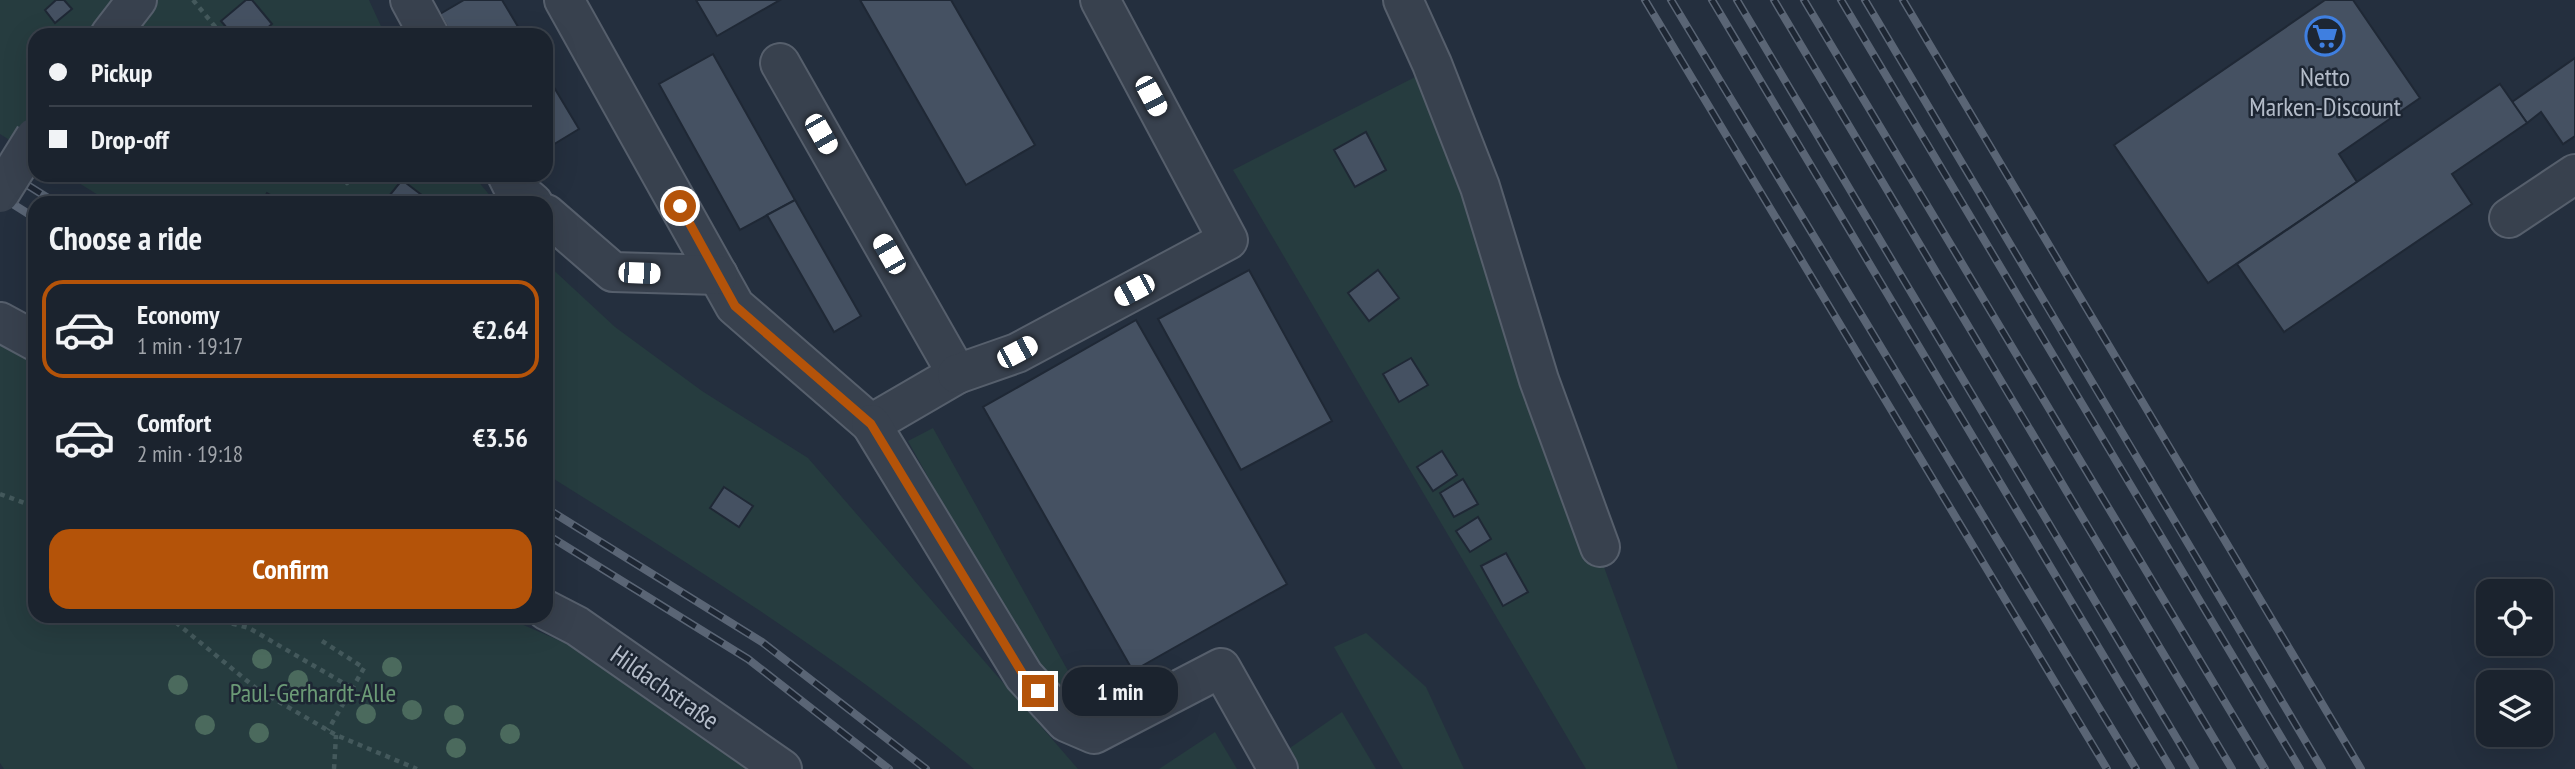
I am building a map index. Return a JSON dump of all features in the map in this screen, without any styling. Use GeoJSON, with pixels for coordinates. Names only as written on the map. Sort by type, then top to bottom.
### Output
{"type":"FeatureCollection","features":[{"type":"Feature","properties":{"kind":"lane"},"geometry":{"type":"LineString","coordinates":[[115,28],[136,0]]}},
{"type":"Feature","properties":{"kind":"lane"},"geometry":{"type":"LineString","coordinates":[[410,0],[425,28]]}},
{"type":"Feature","properties":{"kind":"lane"},"geometry":{"type":"LineString","coordinates":[[564,0],[735,306],[871,424],[1024,676],[1066,722],[1094,734],[1221,668],[1278,769]]}},
{"type":"Feature","properties":{"kind":"lane"},"geometry":{"type":"LineString","coordinates":[[871,424],[957,374],[1017,352],[1228,240],[1100,0]]}},
{"type":"Feature","properties":{"kind":"lane"},"geometry":{"type":"LineString","coordinates":[[1403,0],[1432,64],[1480,187],[1539,380],[1600,547]]}},
{"type":"Feature","properties":{"kind":"lane"},"geometry":{"type":"LineString","coordinates":[[780,63],[957,374]]}},
{"type":"Feature","properties":{"kind":"lane"},"geometry":{"type":"LineString","coordinates":[[0,193],[28,148]]}},
{"type":"Feature","properties":{"kind":"lane"},"geometry":{"type":"LineString","coordinates":[[2509,218],[2575,174]]}},
{"type":"Feature","properties":{"kind":"lane"},"geometry":{"type":"LineString","coordinates":[[510,182],[525,196]]}},
{"type":"Feature","properties":{"kind":"lane"},"geometry":{"type":"LineString","coordinates":[[553,220],[613,272],[718,275]]}},
{"type":"Feature","properties":{"kind":"lane"},"geometry":{"type":"LineString","coordinates":[[0,322],[28,337]]}},
{"type":"Feature","properties":{"kind":"lane","name":"Hildachstraße"},"geometry":{"type":"LineString","coordinates":[[553,614],[577,626],[782,769]]}},
{"type":"Feature","properties":{"kind":"path"},"geometry":{"type":"LineString","coordinates":[[193,0],[216,28]]}},
{"type":"Feature","properties":{"kind":"path"},"geometry":{"type":"LineString","coordinates":[[0,494],[28,505]]}},
{"type":"Feature","properties":{"kind":"path"},"geometry":{"type":"LineString","coordinates":[[176,623],[257,689],[336,735],[417,769]]}},
{"type":"Feature","properties":{"kind":"path"},"geometry":{"type":"LineString","coordinates":[[230,623],[249,628],[352,688]]}},
{"type":"Feature","properties":{"kind":"path"},"geometry":{"type":"LineString","coordinates":[[321,641],[364,668],[328,730]]}},
{"type":"Feature","properties":{"kind":"path"},"geometry":{"type":"LineString","coordinates":[[334,769],[336,735]]}},
{"type":"Feature","properties":{"kind":"green space"},"geometry":{"type":"Polygon","coordinates":[[[0,0],[369,0],[382,28],[28,28],[28,152],[0,134],[0,0]]]}},
{"type":"Feature","properties":{"kind":"green space"},"geometry":{"type":"Polygon","coordinates":[[[1423,73],[1678,769],[1586,769],[1233,170],[1423,73]]]}},
{"type":"Feature","properties":{"kind":"green space"},"geometry":{"type":"Polygon","coordinates":[[[77,182],[479,182],[490,196],[100,196],[77,182]]]}},
{"type":"Feature","properties":{"kind":"green space"},"geometry":{"type":"Polygon","coordinates":[[[553,269],[615,327],[702,391],[808,458],[1078,769],[974,769],[872,689],[711,579],[553,478],[553,269]]]}},
{"type":"Feature","properties":{"kind":"green space","name":"Paul-Gerhardt-Alle"},"geometry":{"type":"Polygon","coordinates":[[[0,335],[28,349],[28,623],[519,623],[572,646],[702,727],[759,769],[4,769],[0,763],[0,335]]]}},
{"type":"Feature","properties":{"kind":"green space"},"geometry":{"type":"Polygon","coordinates":[[[933,428],[1092,714],[1038,675],[908,441],[933,428]]]}},
{"type":"Feature","properties":{"kind":"green space"},"geometry":{"type":"Polygon","coordinates":[[[1366,633],[1426,687],[1464,769],[1403,769],[1334,647],[1366,633]]]}},
{"type":"Feature","properties":{"kind":"green space"},"geometry":{"type":"Polygon","coordinates":[[[1342,712],[1376,769],[1298,769],[1287,750],[1342,712]]]}},
{"type":"Feature","properties":{"kind":"green space"},"geometry":{"type":"Polygon","coordinates":[[[1215,732],[1237,769],[1159,769],[1215,732]]]}},
{"type":"Feature","properties":{"kind":"building"},"geometry":{"type":"Polygon","coordinates":[[[56,0],[64,0],[72,9],[55,23],[45,10],[56,0]]]}},
{"type":"Feature","properties":{"kind":"building"},"geometry":{"type":"Polygon","coordinates":[[[246,0],[252,0],[272,24],[267,28],[227,28],[221,21],[246,0]]]}},
{"type":"Feature","properties":{"kind":"building"},"geometry":{"type":"Polygon","coordinates":[[[464,0],[502,0],[519,28],[448,28],[440,14],[464,0]]]}},
{"type":"Feature","properties":{"kind":"building"},"geometry":{"type":"Polygon","coordinates":[[[696,0],[780,0],[717,36],[696,0]]]}},
{"type":"Feature","properties":{"kind":"building"},"geometry":{"type":"Polygon","coordinates":[[[860,0],[951,0],[1035,145],[966,185],[860,0]]]}},
{"type":"Feature","properties":{"kind":"building"},"geometry":{"type":"Polygon","coordinates":[[[2325,0],[2353,0],[2420,98],[2339,154],[2357,182],[2208,283],[2114,145],[2325,0]]]}},
{"type":"Feature","properties":{"kind":"building"},"geometry":{"type":"Polygon","coordinates":[[[713,54],[795,200],[740,230],[659,84],[713,54]]]}},
{"type":"Feature","properties":{"kind":"building"},"geometry":{"type":"Polygon","coordinates":[[[2575,58],[2575,136],[2563,144],[2541,112],[2527,123],[2512,102],[2575,58]]]}},
{"type":"Feature","properties":{"kind":"building"},"geometry":{"type":"Polygon","coordinates":[[[2500,84],[2527,123],[2452,174],[2472,204],[2284,332],[2237,264],[2500,84]]]}},
{"type":"Feature","properties":{"kind":"building"},"geometry":{"type":"Polygon","coordinates":[[[553,86],[579,129],[553,145],[553,86]]]}},
{"type":"Feature","properties":{"kind":"building"},"geometry":{"type":"Polygon","coordinates":[[[1366,132],[1386,170],[1355,187],[1334,150],[1366,132]]]}},
{"type":"Feature","properties":{"kind":"building"},"geometry":{"type":"Polygon","coordinates":[[[400,182],[405,182],[423,196],[389,196],[400,182]]]}},
{"type":"Feature","properties":{"kind":"building"},"geometry":{"type":"Polygon","coordinates":[[[795,200],[861,316],[834,332],[767,215],[795,200]]]}},
{"type":"Feature","properties":{"kind":"building"},"geometry":{"type":"Polygon","coordinates":[[[1249,270],[1332,421],[1241,470],[1158,319],[1249,270]]]}},
{"type":"Feature","properties":{"kind":"building"},"geometry":{"type":"Polygon","coordinates":[[[1378,270],[1399,298],[1369,321],[1348,293],[1378,270]]]}},
{"type":"Feature","properties":{"kind":"building"},"geometry":{"type":"Polygon","coordinates":[[[1136,320],[1287,584],[1133,671],[983,407],[1136,320]]]}},
{"type":"Feature","properties":{"kind":"building"},"geometry":{"type":"Polygon","coordinates":[[[1411,358],[1428,385],[1399,402],[1383,374],[1411,358]]]}},
{"type":"Feature","properties":{"kind":"building"},"geometry":{"type":"Polygon","coordinates":[[[1442,451],[1457,475],[1433,491],[1417,467],[1442,451]]]}},
{"type":"Feature","properties":{"kind":"building"},"geometry":{"type":"Polygon","coordinates":[[[1463,479],[1478,504],[1454,517],[1440,493],[1463,479]]]}},
{"type":"Feature","properties":{"kind":"building"},"geometry":{"type":"Polygon","coordinates":[[[724,487],[753,506],[739,527],[710,508],[724,487]]]}},
{"type":"Feature","properties":{"kind":"building"},"geometry":{"type":"Polygon","coordinates":[[[1478,517],[1491,539],[1470,552],[1456,531],[1478,517]]]}},
{"type":"Feature","properties":{"kind":"building"},"geometry":{"type":"Polygon","coordinates":[[[1506,553],[1528,592],[1503,606],[1481,566],[1506,553]]]}},
{"type":"Feature","properties":{"kind":"railway"},"geometry":{"type":"LineString","coordinates":[[1645,0],[2107,769]]}},
{"type":"Feature","properties":{"kind":"railway"},"geometry":{"type":"LineString","coordinates":[[1671,0],[2136,769]]}},
{"type":"Feature","properties":{"kind":"railway"},"geometry":{"type":"LineString","coordinates":[[1712,0],[2171,769]]}},
{"type":"Feature","properties":{"kind":"railway"},"geometry":{"type":"LineString","coordinates":[[1737,0],[2195,769]]}},
{"type":"Feature","properties":{"kind":"railway"},"geometry":{"type":"LineString","coordinates":[[1774,0],[2232,769]]}},
{"type":"Feature","properties":{"kind":"railway"},"geometry":{"type":"LineString","coordinates":[[1804,0],[2265,769]]}},
{"type":"Feature","properties":{"kind":"railway"},"geometry":{"type":"LineString","coordinates":[[1841,0],[2300,769]]}},
{"type":"Feature","properties":{"kind":"railway"},"geometry":{"type":"LineString","coordinates":[[1865,0],[2322,769]]}},
{"type":"Feature","properties":{"kind":"railway"},"geometry":{"type":"LineString","coordinates":[[1903,0],[2361,769]]}},
{"type":"Feature","properties":{"kind":"railway"},"geometry":{"type":"LineString","coordinates":[[0,168],[45,196]]}},
{"type":"Feature","properties":{"kind":"railway"},"geometry":{"type":"LineString","coordinates":[[0,196],[28,214]]}},
{"type":"Feature","properties":{"kind":"railway"},"geometry":{"type":"LineString","coordinates":[[553,512],[762,642],[926,769]]}},
{"type":"Feature","properties":{"kind":"railway"},"geometry":{"type":"LineString","coordinates":[[553,538],[748,659],[889,769]]}},
{"type":"Feature","properties":{"kind":"place","name":"Netto Marken-Discount"},"geometry":{"type":"Point","coordinates":[2325,36]}},
{"type":"Feature","properties":{"kind":"route"},"geometry":{"type":"LineString","coordinates":[[680,206],[735,306],[871,424],[1024,676],[1038,691]]}}]}
